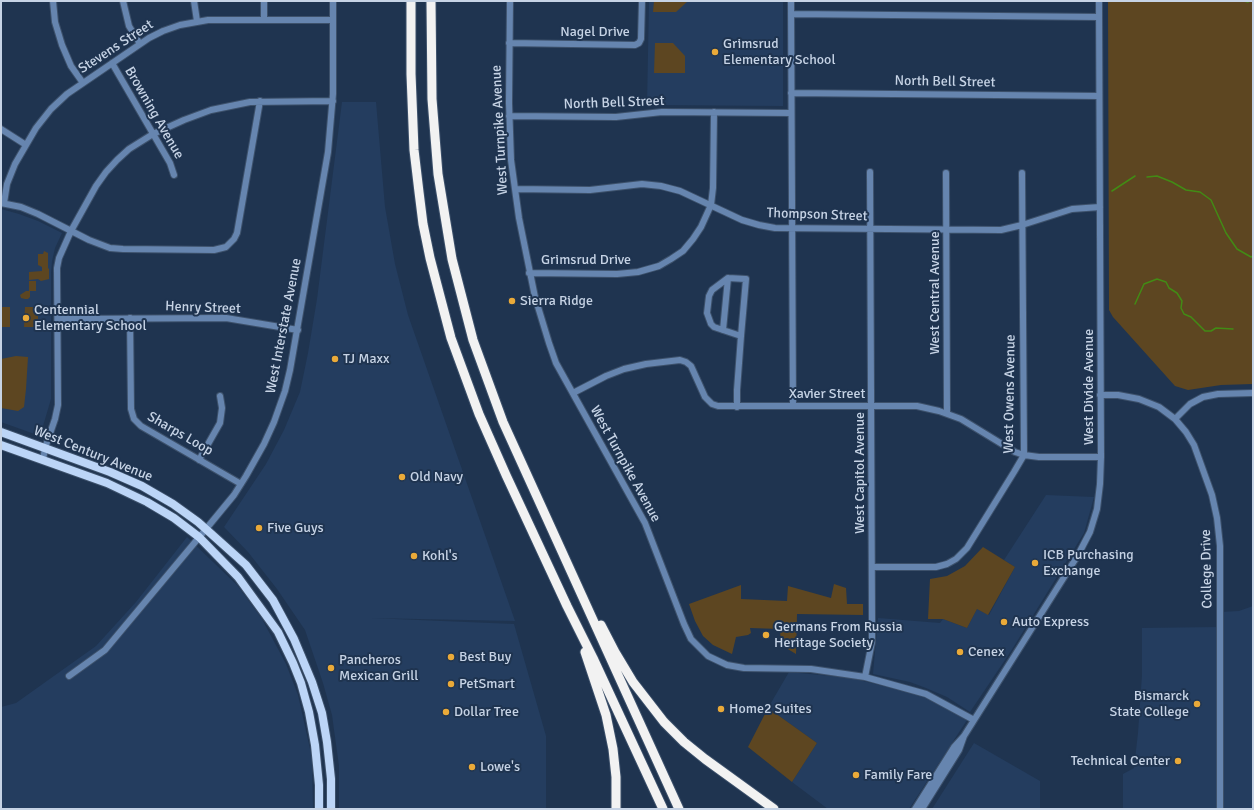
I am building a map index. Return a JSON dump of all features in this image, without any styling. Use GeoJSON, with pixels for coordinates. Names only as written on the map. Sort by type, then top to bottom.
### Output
{"type":"FeatureCollection","features":[{"type":"Feature","properties":{"kind":"highway"},"geometry":{"type":"LineString","coordinates":[[411,1],[411,74],[414,150],[423,224],[451,338],[479,414],[567,606],[593,658],[663,809]]}},
{"type":"Feature","properties":{"kind":"highway"},"geometry":{"type":"LineString","coordinates":[[431,1],[433,124],[440,192],[460,295],[474,344],[492,394],[514,447],[679,809]]}},
{"type":"Feature","properties":{"kind":"highway"},"geometry":{"type":"LineString","coordinates":[[514,447],[553,523],[615,652],[640,692],[664,722],[694,750],[774,809]]}},
{"type":"Feature","properties":{"kind":"highway"},"geometry":{"type":"LineString","coordinates":[[567,606],[584,648],[606,715],[613,749],[616,777],[616,809]]}},
{"type":"Feature","properties":{"kind":"main road","name":"West Century Avenue"},"geometry":{"type":"LineString","coordinates":[[1,432],[110,472],[142,486],[177,507],[206,529],[246,565],[273,600],[299,650],[312,682],[324,724],[330,772],[331,809]]}},
{"type":"Feature","properties":{"kind":"main road","name":"West Century Avenue"},"geometry":{"type":"LineString","coordinates":[[1,445],[133,494],[167,514],[199,538],[238,577],[278,632],[293,663],[309,712],[315,745],[319,785],[319,809]]}},
{"type":"Feature","properties":{"kind":"street"},"geometry":{"type":"LineString","coordinates":[[53,1],[55,22],[62,46],[71,66],[83,83]]}},
{"type":"Feature","properties":{"kind":"street"},"geometry":{"type":"LineString","coordinates":[[123,1],[129,26],[140,44]]}},
{"type":"Feature","properties":{"kind":"street"},"geometry":{"type":"LineString","coordinates":[[194,1],[197,21]]}},
{"type":"Feature","properties":{"kind":"street"},"geometry":{"type":"LineString","coordinates":[[264,1],[264,20]]}},
{"type":"Feature","properties":{"kind":"street","name":"West Interstate Avenue"},"geometry":{"type":"LineString","coordinates":[[69,676],[105,650],[199,538],[241,484],[264,444],[278,412],[288,381],[298,330],[328,152],[333,101],[333,1]]}},
{"type":"Feature","properties":{"kind":"street","name":"West Turnpike Avenue"},"geometry":{"type":"LineString","coordinates":[[510,1],[509,116],[515,189],[521,233],[529,272],[549,343],[556,362],[641,516],[691,639],[702,651],[714,660],[733,667],[812,669],[865,677],[926,694],[974,720]]}},
{"type":"Feature","properties":{"kind":"street","name":"Nagel Drive"},"geometry":{"type":"LineString","coordinates":[[509,44],[637,44],[641,39],[642,1]]}},
{"type":"Feature","properties":{"kind":"street"},"geometry":{"type":"LineString","coordinates":[[791,1],[793,406]]}},
{"type":"Feature","properties":{"kind":"street","name":"West Divide Avenue"},"geometry":{"type":"LineString","coordinates":[[915,809],[954,747],[964,736],[1078,555],[1092,525],[1098,501],[1101,457],[1099,1]]}},
{"type":"Feature","properties":{"kind":"street"},"geometry":{"type":"LineString","coordinates":[[791,14],[1099,17]]}},
{"type":"Feature","properties":{"kind":"street","name":"Stevens Street"},"geometry":{"type":"LineString","coordinates":[[2,203],[12,171],[36,128],[50,109],[62,98],[83,83],[156,34],[172,27],[197,21],[215,19],[333,20]]}},
{"type":"Feature","properties":{"kind":"street","name":"Browning Avenue"},"geometry":{"type":"LineString","coordinates":[[112,63],[170,163],[174,175]]}},
{"type":"Feature","properties":{"kind":"street","name":"North Bell Street"},"geometry":{"type":"LineString","coordinates":[[791,93],[1099,96]]}},
{"type":"Feature","properties":{"kind":"street"},"geometry":{"type":"LineString","coordinates":[[43,460],[45,448],[58,405],[58,263],[60,252],[96,186],[112,165],[129,149],[153,134],[180,121],[211,110],[239,103],[333,101]]}},
{"type":"Feature","properties":{"kind":"street"},"geometry":{"type":"LineString","coordinates":[[2,203],[38,214],[96,243],[117,248],[214,250],[226,247],[234,239],[237,233],[260,102]]}},
{"type":"Feature","properties":{"kind":"street","name":"North Bell Street"},"geometry":{"type":"LineString","coordinates":[[509,116],[616,117],[657,112],[791,113]]}},
{"type":"Feature","properties":{"kind":"street","name":"Grimsrud Drive"},"geometry":{"type":"LineString","coordinates":[[529,272],[638,272],[653,268],[671,260],[688,246],[701,228],[711,205],[713,188],[714,112]]}},
{"type":"Feature","properties":{"kind":"street"},"geometry":{"type":"LineString","coordinates":[[1,129],[26,145]]}},
{"type":"Feature","properties":{"kind":"street","name":"West Capitol Avenue"},"geometry":{"type":"LineString","coordinates":[[865,677],[872,638],[870,172]]}},
{"type":"Feature","properties":{"kind":"street","name":"West Central Avenue"},"geometry":{"type":"LineString","coordinates":[[946,173],[947,413]]}},
{"type":"Feature","properties":{"kind":"street","name":"West Owens Avenue"},"geometry":{"type":"LineString","coordinates":[[872,567],[936,567],[947,564],[956,559],[967,548],[1024,455],[1022,173]]}},
{"type":"Feature","properties":{"kind":"street","name":"Thompson Street"},"geometry":{"type":"LineString","coordinates":[[515,189],[590,190],[648,184],[674,189],[742,220],[759,226],[792,228],[1001,230],[1072,209],[1100,207]]}},
{"type":"Feature","properties":{"kind":"street"},"geometry":{"type":"LineString","coordinates":[[723,330],[728,278]]}},
{"type":"Feature","properties":{"kind":"street"},"geometry":{"type":"LineString","coordinates":[[737,407],[746,279],[728,278],[712,290],[709,296],[707,313],[711,324],[714,327],[741,336]]}},
{"type":"Feature","properties":{"kind":"street","name":"Sharps Loop"},"geometry":{"type":"LineString","coordinates":[[130,318],[131,410],[134,419],[141,426],[241,484]]}},
{"type":"Feature","properties":{"kind":"street","name":"Henry Street"},"geometry":{"type":"LineString","coordinates":[[58,319],[226,318],[298,330]]}},
{"type":"Feature","properties":{"kind":"street","name":"Xavier Street"},"geometry":{"type":"LineString","coordinates":[[573,393],[606,376],[624,369],[677,359],[686,362],[691,366],[703,394],[709,402],[718,406],[917,406],[947,413],[967,422],[1015,452],[1024,455],[1039,457],[1101,457]]}},
{"type":"Feature","properties":{"kind":"street"},"geometry":{"type":"LineString","coordinates":[[1175,419],[1190,404],[1203,398],[1218,394],[1253,393]]}},
{"type":"Feature","properties":{"kind":"street","name":"College Drive"},"geometry":{"type":"LineString","coordinates":[[1100,395],[1118,395],[1139,398],[1159,407],[1175,419],[1190,438],[1199,457],[1212,495],[1219,531],[1220,809]]}},
{"type":"Feature","properties":{"kind":"street"},"geometry":{"type":"LineString","coordinates":[[199,460],[220,423],[222,408],[220,396]]}},
{"type":"Feature","properties":{"kind":"street","name":"West Divide Avenue"},"geometry":{"type":"LineString","coordinates":[[922,809],[959,750],[964,736]]}},
{"type":"Feature","properties":{"kind":"shaded area","name":"Grimsrud Elementary School"},"geometry":{"type":"Polygon","coordinates":[[[649,1],[783,1],[783,106],[647,106],[649,1]]]}},
{"type":"Feature","properties":{"kind":"shaded area"},"geometry":{"type":"Polygon","coordinates":[[[654,1],[688,1],[676,12],[653,12],[654,1]]]}},
{"type":"Feature","properties":{"kind":"shaded area"},"geometry":{"type":"Polygon","coordinates":[[[1108,1],[1253,1],[1253,384],[1221,385],[1188,390],[1175,386],[1113,317],[1109,310],[1108,1]]]}},
{"type":"Feature","properties":{"kind":"shaded area"},"geometry":{"type":"Polygon","coordinates":[[[655,43],[673,43],[685,56],[685,73],[654,73],[655,43]]]}},
{"type":"Feature","properties":{"kind":"shaded area"},"geometry":{"type":"Polygon","coordinates":[[[342,102],[376,102],[385,207],[395,264],[408,315],[515,621],[370,618],[514,624],[546,736],[546,809],[339,809],[339,766],[332,715],[305,630],[277,589],[248,552],[224,527],[266,464],[284,430],[300,392],[317,299],[342,102]]]}},
{"type":"Feature","properties":{"kind":"shaded area","name":"Centennial Elementary School"},"geometry":{"type":"Polygon","coordinates":[[[1,209],[38,221],[62,233],[55,248],[51,273],[51,399],[40,436],[1,422],[1,209]]]}},
{"type":"Feature","properties":{"kind":"shaded area"},"geometry":{"type":"Polygon","coordinates":[[[44,251],[48,253],[49,279],[41,281],[38,279],[29,280],[29,272],[42,271],[42,267],[38,265],[38,254],[43,254],[44,251]]]}},
{"type":"Feature","properties":{"kind":"shaded area"},"geometry":{"type":"Polygon","coordinates":[[[29,281],[36,281],[36,291],[30,291],[30,297],[28,299],[21,298],[20,295],[26,291],[29,291],[29,281]]]}},
{"type":"Feature","properties":{"kind":"shaded area"},"geometry":{"type":"Polygon","coordinates":[[[1,307],[10,307],[10,327],[1,327],[1,307]]]}},
{"type":"Feature","properties":{"kind":"shaded area"},"geometry":{"type":"Polygon","coordinates":[[[25,307],[38,307],[38,327],[24,327],[25,307]]]}},
{"type":"Feature","properties":{"kind":"shaded area"},"geometry":{"type":"Polygon","coordinates":[[[16,356],[28,357],[24,407],[18,411],[1,408],[1,359],[16,356]]]}},
{"type":"Feature","properties":{"kind":"shaded area"},"geometry":{"type":"Polygon","coordinates":[[[1046,495],[1094,497],[1084,533],[1011,651],[970,712],[947,697],[926,688],[910,682],[873,674],[878,618],[940,623],[943,619],[967,628],[977,609],[989,615],[1015,567],[1004,560],[1046,495]]]}},
{"type":"Feature","properties":{"kind":"shaded area"},"geometry":{"type":"Polygon","coordinates":[[[187,537],[237,585],[262,619],[286,664],[298,695],[312,758],[313,809],[1,809],[1,707],[16,703],[96,646],[136,602],[187,537]]]}},
{"type":"Feature","properties":{"kind":"shaded area"},"geometry":{"type":"Polygon","coordinates":[[[983,547],[1015,567],[988,615],[977,609],[967,628],[943,619],[928,619],[930,579],[947,576],[965,566],[983,547]]]}},
{"type":"Feature","properties":{"kind":"shaded area"},"geometry":{"type":"Polygon","coordinates":[[[834,584],[846,588],[847,604],[863,604],[863,615],[797,614],[796,654],[781,645],[780,629],[750,628],[751,633],[748,635],[736,637],[732,654],[713,645],[703,636],[695,621],[689,604],[741,585],[741,599],[787,601],[788,586],[831,598],[834,584]]]}},
{"type":"Feature","properties":{"kind":"shaded area","name":"Bismarck State College"},"geometry":{"type":"Polygon","coordinates":[[[1253,606],[1253,809],[1123,809],[1123,774],[1134,768],[1138,733],[1142,675],[1142,628],[1219,627],[1220,612],[1239,611],[1253,606]]]}},
{"type":"Feature","properties":{"kind":"shaded area"},"geometry":{"type":"Polygon","coordinates":[[[789,672],[851,678],[912,693],[926,698],[967,720],[909,809],[828,809],[792,782],[817,743],[768,708],[789,672]]]}},
{"type":"Feature","properties":{"kind":"shaded area"},"geometry":{"type":"Polygon","coordinates":[[[768,708],[817,743],[792,782],[748,747],[768,708]]]}},
{"type":"Feature","properties":{"kind":"shaded area"},"geometry":{"type":"Polygon","coordinates":[[[974,743],[1040,781],[1040,809],[932,809],[974,743]]]}},
{"type":"Feature","properties":{"kind":"waterway"},"geometry":{"type":"LineString","coordinates":[[1244,1],[1248,2]]}},
{"type":"Feature","properties":{"kind":"waterway"},"geometry":{"type":"LineString","coordinates":[[1112,191],[1135,176]]}},
{"type":"Feature","properties":{"kind":"waterway"},"geometry":{"type":"LineString","coordinates":[[1147,177],[1157,176],[1186,190],[1200,192],[1211,200],[1226,233],[1237,249],[1251,257],[1253,256]]}},
{"type":"Feature","properties":{"kind":"waterway"},"geometry":{"type":"LineString","coordinates":[[1135,304],[1144,284],[1157,279],[1166,282],[1169,288],[1177,293],[1182,301],[1181,308],[1184,314],[1191,317],[1205,331],[1211,331],[1216,328],[1233,329]]}},
{"type":"Feature","properties":{"kind":"place","name":"Grimsrud Elementary School"},"geometry":{"type":"Point","coordinates":[715,52]}},
{"type":"Feature","properties":{"kind":"place","name":"Sierra Ridge"},"geometry":{"type":"Point","coordinates":[512,301]}},
{"type":"Feature","properties":{"kind":"place","name":"Centennial Elementary School"},"geometry":{"type":"Point","coordinates":[26,318]}},
{"type":"Feature","properties":{"kind":"place","name":"TJ Maxx"},"geometry":{"type":"Point","coordinates":[335,359]}},
{"type":"Feature","properties":{"kind":"place","name":"Old Navy"},"geometry":{"type":"Point","coordinates":[402,477]}},
{"type":"Feature","properties":{"kind":"place","name":"Five Guys"},"geometry":{"type":"Point","coordinates":[259,528]}},
{"type":"Feature","properties":{"kind":"place","name":"Kohl's"},"geometry":{"type":"Point","coordinates":[414,556]}},
{"type":"Feature","properties":{"kind":"place","name":"ICB Purchasing Exchange"},"geometry":{"type":"Point","coordinates":[1035,563]}},
{"type":"Feature","properties":{"kind":"place","name":"Auto Express"},"geometry":{"type":"Point","coordinates":[1004,622]}},
{"type":"Feature","properties":{"kind":"place","name":"Germans From Russia Heritage Society"},"geometry":{"type":"Point","coordinates":[766,635]}},
{"type":"Feature","properties":{"kind":"place","name":"Cenex"},"geometry":{"type":"Point","coordinates":[960,652]}},
{"type":"Feature","properties":{"kind":"place","name":"Best Buy"},"geometry":{"type":"Point","coordinates":[451,657]}},
{"type":"Feature","properties":{"kind":"place","name":"Pancheros Mexican Grill"},"geometry":{"type":"Point","coordinates":[331,668]}},
{"type":"Feature","properties":{"kind":"place","name":"PetSmart"},"geometry":{"type":"Point","coordinates":[451,684]}},
{"type":"Feature","properties":{"kind":"place","name":"Bismarck State College"},"geometry":{"type":"Point","coordinates":[1197,704]}},
{"type":"Feature","properties":{"kind":"place","name":"Home2 Suites"},"geometry":{"type":"Point","coordinates":[721,709]}},
{"type":"Feature","properties":{"kind":"place","name":"Dollar Tree"},"geometry":{"type":"Point","coordinates":[446,712]}},
{"type":"Feature","properties":{"kind":"place","name":"Technical Center"},"geometry":{"type":"Point","coordinates":[1178,761]}},
{"type":"Feature","properties":{"kind":"place","name":"Lowe's"},"geometry":{"type":"Point","coordinates":[472,767]}},
{"type":"Feature","properties":{"kind":"place","name":"Family Fare"},"geometry":{"type":"Point","coordinates":[856,775]}}]}
